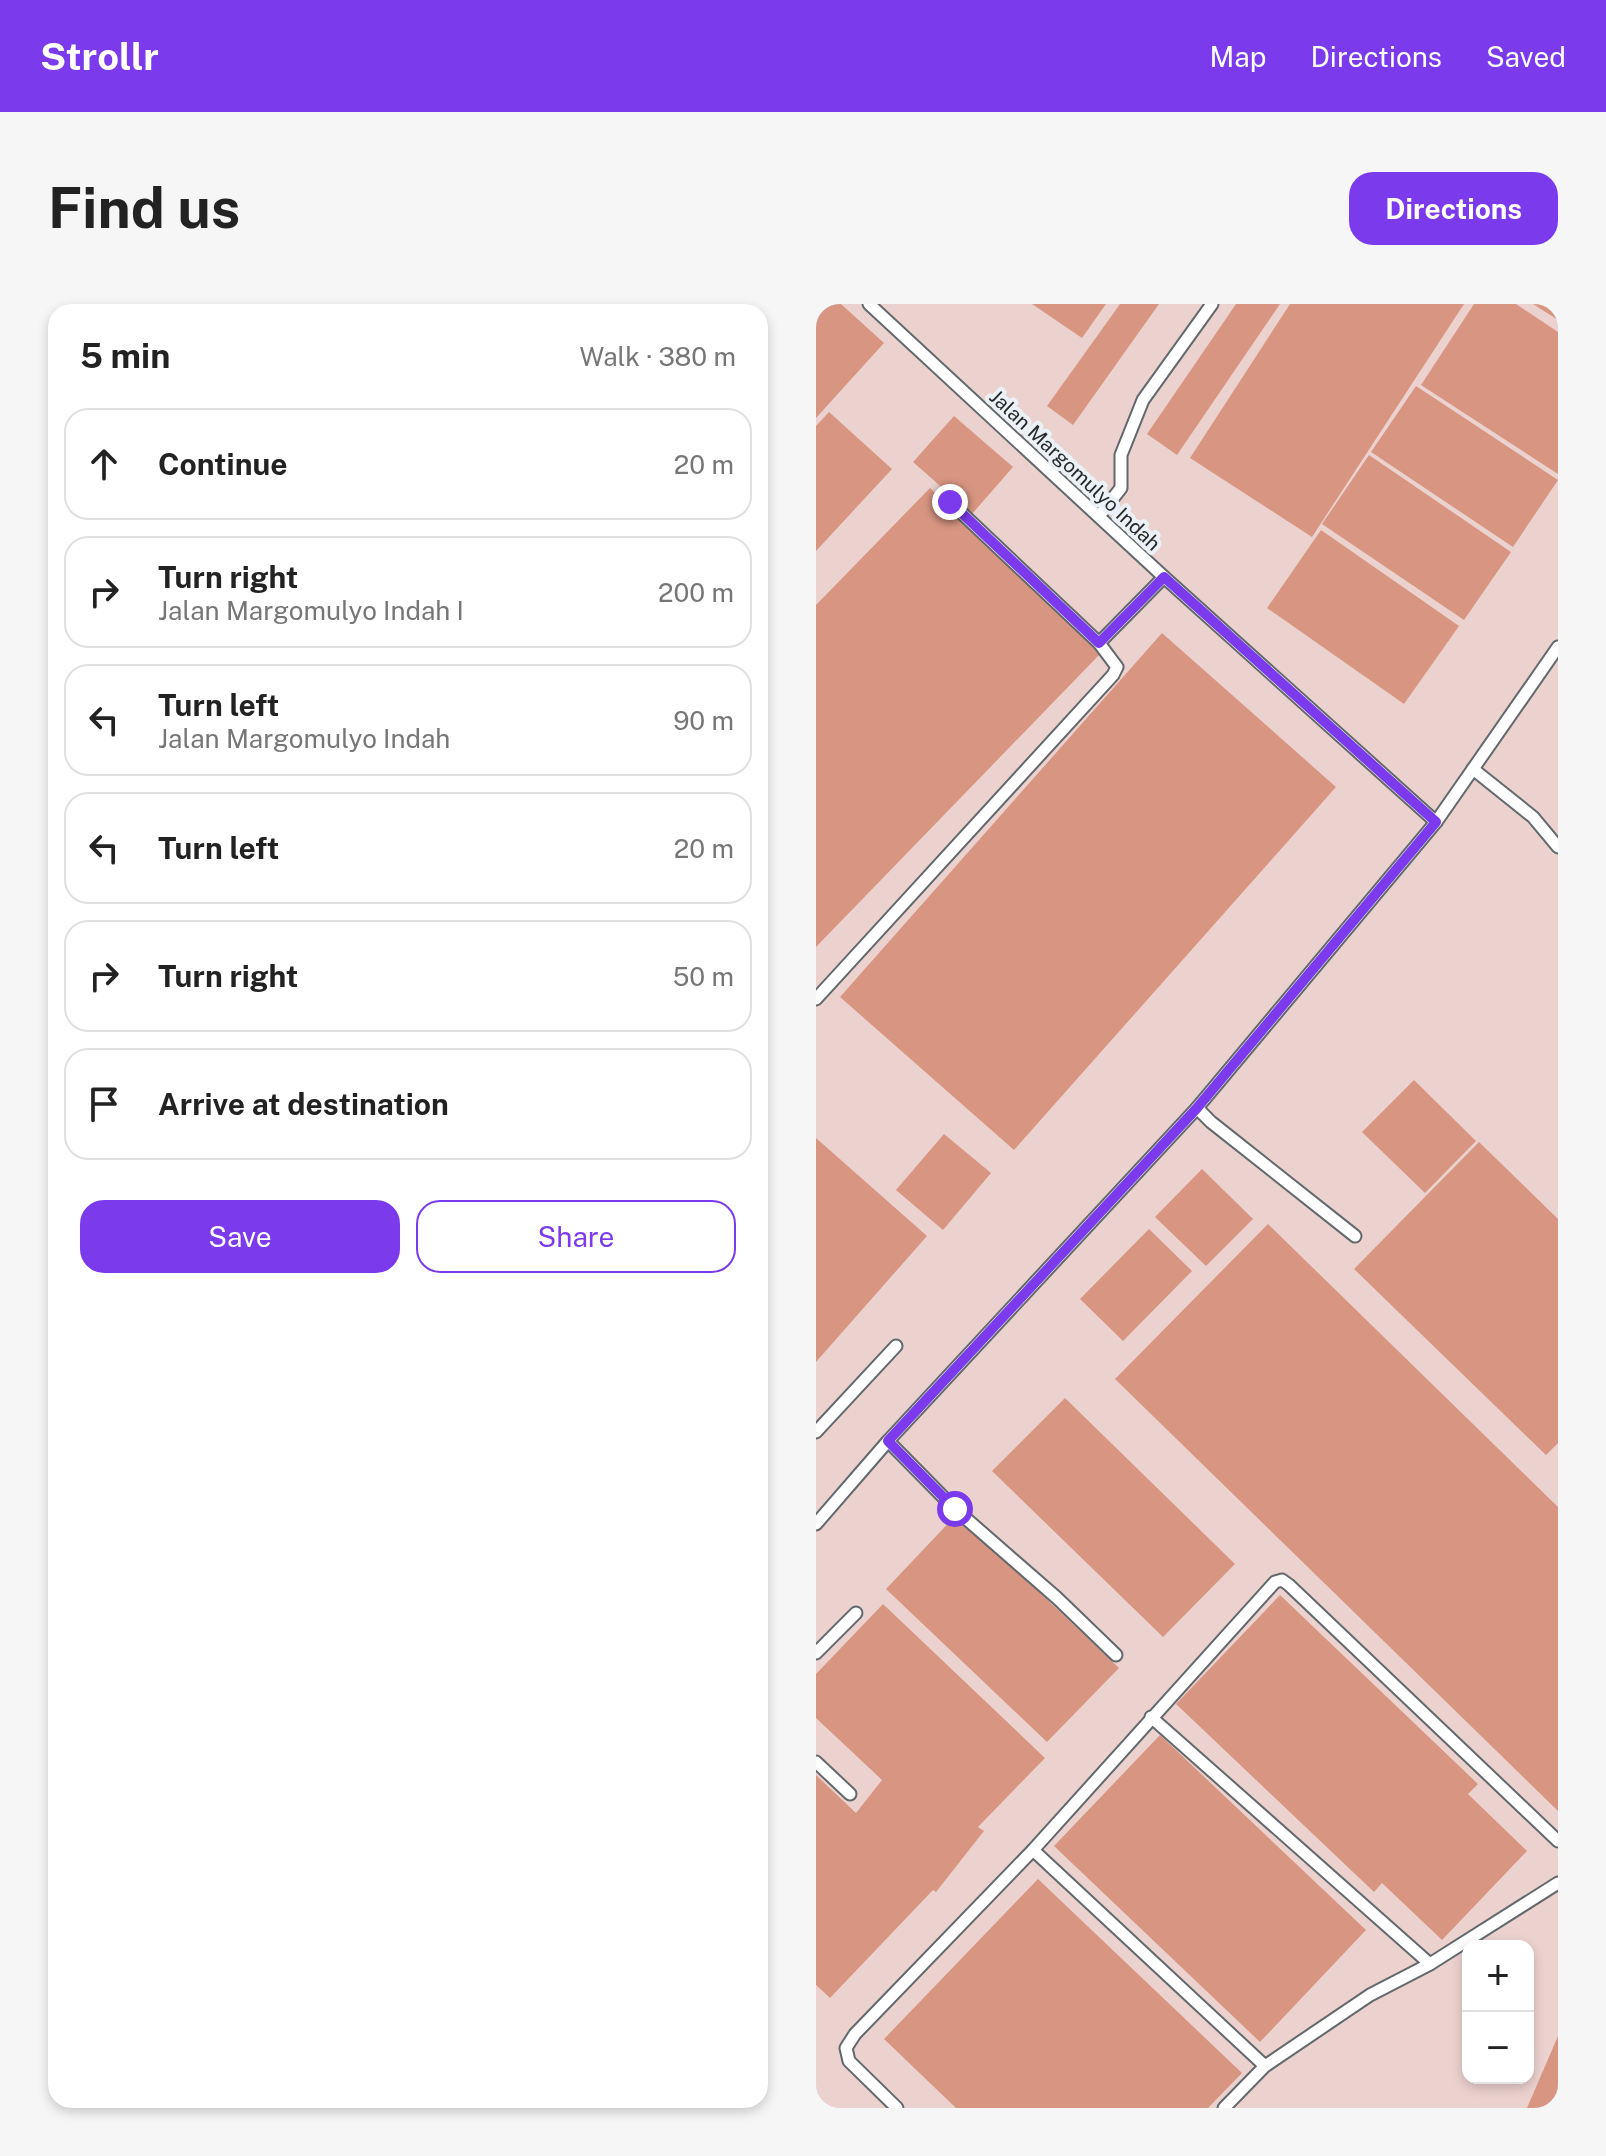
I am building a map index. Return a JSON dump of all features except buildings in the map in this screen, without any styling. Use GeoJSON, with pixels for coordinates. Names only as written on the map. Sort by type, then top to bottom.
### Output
{"type":"FeatureCollection","features":[{"type":"Feature","properties":{"kind":"lane","name":"Jalan Margomulyo Indah"},"geometry":{"type":"LineString","coordinates":[[869,304],[1164,577],[1436,822]]}},
{"type":"Feature","properties":{"kind":"lane"},"geometry":{"type":"LineString","coordinates":[[1099,516],[1121,488],[1121,455],[1143,400],[1212,304]]}},
{"type":"Feature","properties":{"kind":"lane"},"geometry":{"type":"LineString","coordinates":[[816,999],[1116,671],[1116,662],[1099,643],[950,502]]}},
{"type":"Feature","properties":{"kind":"lane"},"geometry":{"type":"LineString","coordinates":[[1099,643],[1164,577]]}},
{"type":"Feature","properties":{"kind":"lane"},"geometry":{"type":"LineString","coordinates":[[816,1524],[888,1441],[1197,1108],[1436,822],[1558,647]]}},
{"type":"Feature","properties":{"kind":"lane"},"geometry":{"type":"LineString","coordinates":[[1473,769],[1533,817],[1558,847]]}},
{"type":"Feature","properties":{"kind":"lane"},"geometry":{"type":"LineString","coordinates":[[1197,1108],[1230,1138],[1355,1236]]}},
{"type":"Feature","properties":{"kind":"lane"},"geometry":{"type":"LineString","coordinates":[[816,1432],[896,1346]]}},
{"type":"Feature","properties":{"kind":"lane"},"geometry":{"type":"LineString","coordinates":[[888,1441],[955,1509],[1057,1598],[1116,1655]]}},
{"type":"Feature","properties":{"kind":"lane"},"geometry":{"type":"LineString","coordinates":[[897,2108],[849,2061],[846,2048],[855,2034],[1033,1850],[1269,1586],[1282,1580],[1558,1841]]}},
{"type":"Feature","properties":{"kind":"lane"},"geometry":{"type":"LineString","coordinates":[[816,1653],[856,1613]]}},
{"type":"Feature","properties":{"kind":"lane"},"geometry":{"type":"LineString","coordinates":[[1151,1717],[1430,1964]]}},
{"type":"Feature","properties":{"kind":"lane"},"geometry":{"type":"LineString","coordinates":[[816,1762],[850,1794]]}},
{"type":"Feature","properties":{"kind":"lane"},"geometry":{"type":"LineString","coordinates":[[1033,1850],[1265,2066]]}},
{"type":"Feature","properties":{"kind":"lane"},"geometry":{"type":"LineString","coordinates":[[1224,2108],[1265,2066],[1370,1995],[1430,1964],[1558,1883]]}},
{"type":"Feature","properties":{"kind":"shaded area"},"geometry":{"type":"Polygon","coordinates":[[[816,304],[1558,304],[1558,2108],[816,2108],[816,304]]]}},
{"type":"Feature","properties":{"kind":"route"},"geometry":{"type":"LineString","coordinates":[[950,502],[1099,643],[1164,577],[1436,822],[1197,1108],[888,1441],[955,1509]]}}]}
